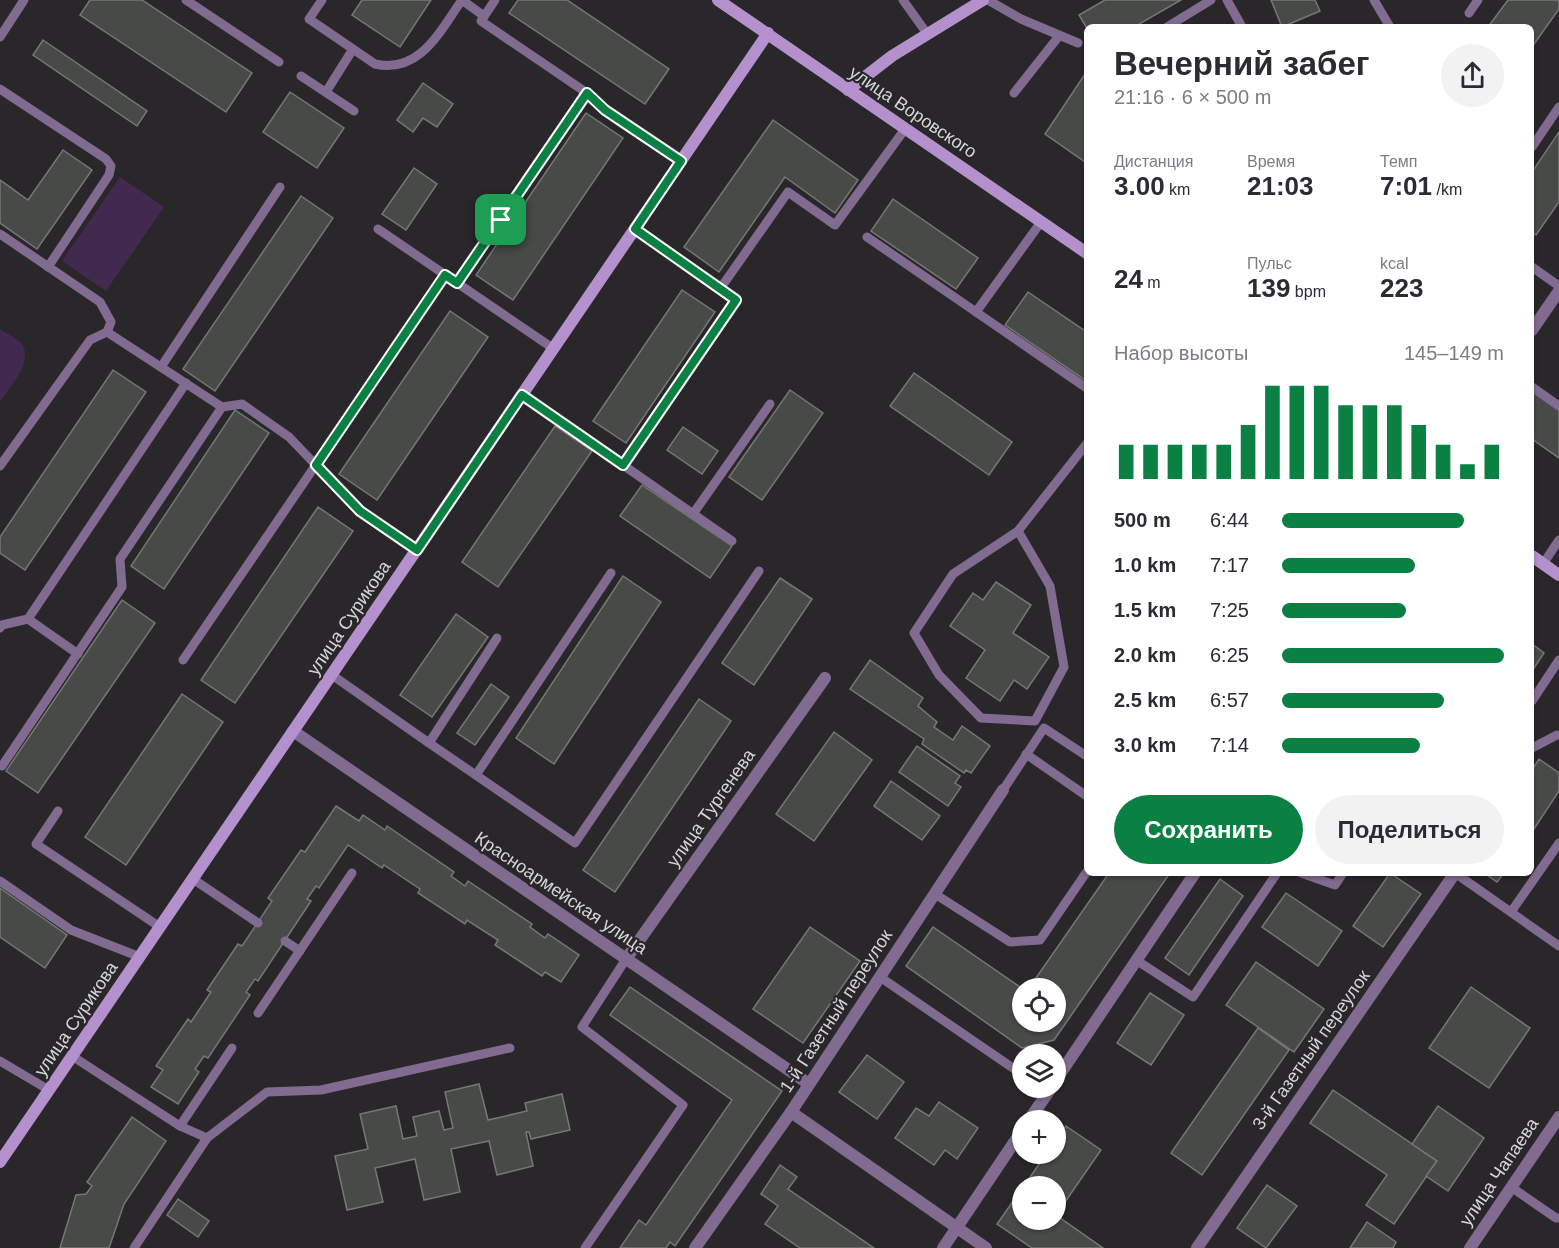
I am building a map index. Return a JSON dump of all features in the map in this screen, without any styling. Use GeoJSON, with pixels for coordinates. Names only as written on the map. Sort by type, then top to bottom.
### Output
{"type":"FeatureCollection","features":[{"type":"Feature","properties":{"kind":"street","name":"улица Воровского"},"geometry":{"type":"LineString","coordinates":[[718,0],[1084,251]]}},
{"type":"Feature","properties":{"kind":"street"},"geometry":{"type":"LineString","coordinates":[[848,90],[892,56],[983,0]]}},
{"type":"Feature","properties":{"kind":"street","name":"улица Сурикова"},"geometry":{"type":"LineString","coordinates":[[0,1162],[768,33]]}},
{"type":"Feature","properties":{"kind":"street"},"geometry":{"type":"LineString","coordinates":[[1534,327],[1559,291]]}},
{"type":"Feature","properties":{"kind":"street"},"geometry":{"type":"LineString","coordinates":[[1534,557],[1559,575]]}},
{"type":"Feature","properties":{"kind":"street","name":"улица Тургенева"},"geometry":{"type":"LineString","coordinates":[[627,959],[825,678]]}},
{"type":"Feature","properties":{"kind":"street","name":"Красноармейская улица"},"geometry":{"type":"LineString","coordinates":[[293,732],[809,1084]]}},
{"type":"Feature","properties":{"kind":"street","name":"1-й Газетный переулок"},"geometry":{"type":"LineString","coordinates":[[695,1248],[791,1112],[1003,790]]}},
{"type":"Feature","properties":{"kind":"street"},"geometry":{"type":"LineString","coordinates":[[1066,1065],[1193,876]]}},
{"type":"Feature","properties":{"kind":"street","name":"3-й Газетный переулок"},"geometry":{"type":"LineString","coordinates":[[1197,1248],[1453,876]]}},
{"type":"Feature","properties":{"kind":"street"},"geometry":{"type":"LineString","coordinates":[[791,1112],[986,1248]]}},
{"type":"Feature","properties":{"kind":"street","name":"улица Чапаева"},"geometry":{"type":"LineString","coordinates":[[1470,1248],[1559,1117]]}},
{"type":"Feature","properties":{"kind":"street"},"geometry":{"type":"LineString","coordinates":[[943,1248],[1012,1145]]}},
{"type":"Feature","properties":{"kind":"lane"},"geometry":{"type":"LineString","coordinates":[[0,37],[24,0]]}},
{"type":"Feature","properties":{"kind":"lane"},"geometry":{"type":"LineString","coordinates":[[186,0],[279,62]]}},
{"type":"Feature","properties":{"kind":"lane"},"geometry":{"type":"LineString","coordinates":[[322,0],[309,19],[375,64],[386,66],[400,64],[420,56],[462,0],[484,16]]}},
{"type":"Feature","properties":{"kind":"lane"},"geometry":{"type":"LineString","coordinates":[[495,0],[481,21],[587,93],[605,110],[681,161]]}},
{"type":"Feature","properties":{"kind":"lane"},"geometry":{"type":"LineString","coordinates":[[903,0],[928,35]]}},
{"type":"Feature","properties":{"kind":"lane"},"geometry":{"type":"LineString","coordinates":[[988,0],[1021,19],[1078,43]]}},
{"type":"Feature","properties":{"kind":"lane"},"geometry":{"type":"LineString","coordinates":[[1172,24],[1210,0]]}},
{"type":"Feature","properties":{"kind":"lane"},"geometry":{"type":"LineString","coordinates":[[1227,0],[1240,24]]}},
{"type":"Feature","properties":{"kind":"lane"},"geometry":{"type":"LineString","coordinates":[[1374,0],[1388,24]]}},
{"type":"Feature","properties":{"kind":"lane"},"geometry":{"type":"LineString","coordinates":[[1469,13],[1478,0]]}},
{"type":"Feature","properties":{"kind":"lane"},"geometry":{"type":"LineString","coordinates":[[1014,93],[1059,36]]}},
{"type":"Feature","properties":{"kind":"lane"},"geometry":{"type":"LineString","coordinates":[[326,92],[353,49]]}},
{"type":"Feature","properties":{"kind":"lane"},"geometry":{"type":"LineString","coordinates":[[301,76],[354,111]]}},
{"type":"Feature","properties":{"kind":"lane"},"geometry":{"type":"LineString","coordinates":[[0,89],[106,159],[111,166],[109,175],[48,267]]}},
{"type":"Feature","properties":{"kind":"lane"},"geometry":{"type":"LineString","coordinates":[[457,283],[587,93]]}},
{"type":"Feature","properties":{"kind":"lane"},"geometry":{"type":"LineString","coordinates":[[1534,144],[1559,107]]}},
{"type":"Feature","properties":{"kind":"lane"},"geometry":{"type":"LineString","coordinates":[[720,289],[788,192],[835,225],[905,129]]}},
{"type":"Feature","properties":{"kind":"lane"},"geometry":{"type":"LineString","coordinates":[[161,367],[280,187]]}},
{"type":"Feature","properties":{"kind":"lane"},"geometry":{"type":"LineString","coordinates":[[976,312],[1041,222]]}},
{"type":"Feature","properties":{"kind":"lane"},"geometry":{"type":"LineString","coordinates":[[378,229],[554,349]]}},
{"type":"Feature","properties":{"kind":"lane"},"geometry":{"type":"LineString","coordinates":[[623,465],[736,300],[635,229]]}},
{"type":"Feature","properties":{"kind":"lane"},"geometry":{"type":"LineString","coordinates":[[0,234],[100,302],[111,322],[107,332],[90,340],[0,466]]}},
{"type":"Feature","properties":{"kind":"lane"},"geometry":{"type":"LineString","coordinates":[[867,237],[1084,386]]}},
{"type":"Feature","properties":{"kind":"lane"},"geometry":{"type":"LineString","coordinates":[[1534,268],[1559,286]]}},
{"type":"Feature","properties":{"kind":"lane"},"geometry":{"type":"LineString","coordinates":[[183,660],[445,275]]}},
{"type":"Feature","properties":{"kind":"lane"},"geometry":{"type":"LineString","coordinates":[[107,332],[222,407],[242,404],[289,437],[360,511],[417,550]]}},
{"type":"Feature","properties":{"kind":"lane"},"geometry":{"type":"LineString","coordinates":[[0,628],[2,625],[27,619],[186,383]]}},
{"type":"Feature","properties":{"kind":"lane"},"geometry":{"type":"LineString","coordinates":[[1534,388],[1559,406]]}},
{"type":"Feature","properties":{"kind":"lane"},"geometry":{"type":"LineString","coordinates":[[522,395],[732,541]]}},
{"type":"Feature","properties":{"kind":"lane"},"geometry":{"type":"LineString","coordinates":[[693,514],[770,404]]}},
{"type":"Feature","properties":{"kind":"lane"},"geometry":{"type":"LineString","coordinates":[[2,766],[122,587],[120,559],[222,407]]}},
{"type":"Feature","properties":{"kind":"lane"},"geometry":{"type":"LineString","coordinates":[[1018,531],[1050,586],[1064,668],[1035,721],[981,718],[939,675],[914,633],[953,574],[1018,531],[1084,447]]}},
{"type":"Feature","properties":{"kind":"lane"},"geometry":{"type":"LineString","coordinates":[[1543,564],[1559,540]]}},
{"type":"Feature","properties":{"kind":"lane"},"geometry":{"type":"LineString","coordinates":[[332,675],[575,843],[759,571]]}},
{"type":"Feature","properties":{"kind":"lane"},"geometry":{"type":"LineString","coordinates":[[476,774],[611,573]]}},
{"type":"Feature","properties":{"kind":"lane"},"geometry":{"type":"LineString","coordinates":[[27,619],[78,654]]}},
{"type":"Feature","properties":{"kind":"lane"},"geometry":{"type":"LineString","coordinates":[[429,743],[497,638]]}},
{"type":"Feature","properties":{"kind":"lane"},"geometry":{"type":"LineString","coordinates":[[1534,698],[1559,660]]}},
{"type":"Feature","properties":{"kind":"lane"},"geometry":{"type":"LineString","coordinates":[[1003,790],[1044,728],[1084,754]]}},
{"type":"Feature","properties":{"kind":"lane"},"geometry":{"type":"LineString","coordinates":[[1534,747],[1558,735]]}},
{"type":"Feature","properties":{"kind":"lane"},"geometry":{"type":"LineString","coordinates":[[1026,754],[1084,794]]}},
{"type":"Feature","properties":{"kind":"lane"},"geometry":{"type":"LineString","coordinates":[[58,811],[36,844],[160,927]]}},
{"type":"Feature","properties":{"kind":"lane"},"geometry":{"type":"LineString","coordinates":[[1511,912],[1559,843]]}},
{"type":"Feature","properties":{"kind":"lane"},"geometry":{"type":"LineString","coordinates":[[258,1013],[352,873]]}},
{"type":"Feature","properties":{"kind":"lane"},"geometry":{"type":"LineString","coordinates":[[935,894],[1010,942],[1040,940],[1084,876]]}},
{"type":"Feature","properties":{"kind":"lane"},"geometry":{"type":"LineString","coordinates":[[1136,960],[1192,997],[1274,876]]}},
{"type":"Feature","properties":{"kind":"lane"},"geometry":{"type":"LineString","coordinates":[[1310,876],[1335,885],[1341,876]]}},
{"type":"Feature","properties":{"kind":"lane"},"geometry":{"type":"LineString","coordinates":[[1459,876],[1559,946]]}},
{"type":"Feature","properties":{"kind":"lane"},"geometry":{"type":"LineString","coordinates":[[193,879],[258,923]]}},
{"type":"Feature","properties":{"kind":"lane"},"geometry":{"type":"LineString","coordinates":[[0,881],[71,930],[140,957]]}},
{"type":"Feature","properties":{"kind":"lane"},"geometry":{"type":"LineString","coordinates":[[285,941],[300,951]]}},
{"type":"Feature","properties":{"kind":"lane"},"geometry":{"type":"LineString","coordinates":[[585,1248],[683,1105],[582,1027],[627,959]]}},
{"type":"Feature","properties":{"kind":"lane"},"geometry":{"type":"LineString","coordinates":[[880,977],[1012,1068]]}},
{"type":"Feature","properties":{"kind":"lane"},"geometry":{"type":"LineString","coordinates":[[180,1126],[232,1048]]}},
{"type":"Feature","properties":{"kind":"lane"},"geometry":{"type":"LineString","coordinates":[[134,1248],[207,1138],[267,1092],[321,1090],[510,1048]]}},
{"type":"Feature","properties":{"kind":"lane"},"geometry":{"type":"LineString","coordinates":[[72,1056],[180,1126],[207,1138]]}},
{"type":"Feature","properties":{"kind":"lane"},"geometry":{"type":"LineString","coordinates":[[0,1061],[49,1090]]}},
{"type":"Feature","properties":{"kind":"lane"},"geometry":{"type":"LineString","coordinates":[[1511,1187],[1559,1218]]}},
{"type":"Feature","properties":{"kind":"shaded area"},"geometry":{"type":"Polygon","coordinates":[[[120,177],[164,207],[106,291],[62,261],[120,177]]]}},
{"type":"Feature","properties":{"kind":"shaded area"},"geometry":{"type":"Polygon","coordinates":[[[0,329],[20,342],[25,357],[20,373],[0,402],[0,329]]]}},
{"type":"Feature","properties":{"kind":"building"},"geometry":{"type":"Polygon","coordinates":[[[90,0],[142,0],[252,73],[226,112],[80,15],[90,0]]]}},
{"type":"Feature","properties":{"kind":"building"},"geometry":{"type":"Polygon","coordinates":[[[362,0],[431,0],[400,47],[352,15],[362,0]]]}},
{"type":"Feature","properties":{"kind":"building"},"geometry":{"type":"Polygon","coordinates":[[[518,0],[567,0],[669,69],[645,104],[509,13],[518,0]]]}},
{"type":"Feature","properties":{"kind":"building"},"geometry":{"type":"Polygon","coordinates":[[[1105,0],[1181,0],[1139,24],[1084,24],[1079,15],[1105,0]]]}},
{"type":"Feature","properties":{"kind":"building"},"geometry":{"type":"Polygon","coordinates":[[[1271,0],[1315,0],[1320,11],[1289,24],[1281,24],[1271,0]]]}},
{"type":"Feature","properties":{"kind":"building"},"geometry":{"type":"Polygon","coordinates":[[[1508,0],[1559,0],[1559,9],[1534,44],[1534,24],[1490,24],[1508,0]]]}},
{"type":"Feature","properties":{"kind":"building"},"geometry":{"type":"Polygon","coordinates":[[[43,40],[147,111],[137,126],[33,55],[43,40]]]}},
{"type":"Feature","properties":{"kind":"building"},"geometry":{"type":"Polygon","coordinates":[[[1084,76],[1084,161],[1045,134],[1084,76]]]}},
{"type":"Feature","properties":{"kind":"building"},"geometry":{"type":"Polygon","coordinates":[[[423,83],[453,104],[437,127],[423,118],[413,132],[397,120],[423,83]]]}},
{"type":"Feature","properties":{"kind":"building"},"geometry":{"type":"Polygon","coordinates":[[[290,92],[344,128],[317,168],[263,132],[290,92]]]}},
{"type":"Feature","properties":{"kind":"building"},"geometry":{"type":"Polygon","coordinates":[[[586,113],[623,138],[513,300],[476,275],[586,113]]]}},
{"type":"Feature","properties":{"kind":"building"},"geometry":{"type":"Polygon","coordinates":[[[773,120],[858,180],[835,213],[785,177],[719,272],[684,247],[773,120]]]}},
{"type":"Feature","properties":{"kind":"building"},"geometry":{"type":"Polygon","coordinates":[[[1559,132],[1559,202],[1536,235],[1534,234],[1534,169],[1559,132]]]}},
{"type":"Feature","properties":{"kind":"building"},"geometry":{"type":"Polygon","coordinates":[[[63,150],[92,170],[37,249],[0,223],[0,180],[28,200],[63,150]]]}},
{"type":"Feature","properties":{"kind":"building"},"geometry":{"type":"Polygon","coordinates":[[[414,168],[437,184],[406,230],[382,214],[414,168]]]}},
{"type":"Feature","properties":{"kind":"building"},"geometry":{"type":"Polygon","coordinates":[[[301,196],[333,218],[215,391],[183,369],[301,196]]]}},
{"type":"Feature","properties":{"kind":"building"},"geometry":{"type":"Polygon","coordinates":[[[893,199],[978,258],[956,289],[871,231],[893,199]]]}},
{"type":"Feature","properties":{"kind":"building"},"geometry":{"type":"Polygon","coordinates":[[[682,290],[715,312],[626,443],[593,421],[682,290]]]}},
{"type":"Feature","properties":{"kind":"building"},"geometry":{"type":"Polygon","coordinates":[[[1028,292],[1084,330],[1084,379],[1005,325],[1028,292]]]}},
{"type":"Feature","properties":{"kind":"building"},"geometry":{"type":"Polygon","coordinates":[[[450,311],[488,337],[377,500],[339,474],[450,311]]]}},
{"type":"Feature","properties":{"kind":"building"},"geometry":{"type":"Polygon","coordinates":[[[113,370],[146,392],[25,570],[0,553],[0,537],[113,370]]]}},
{"type":"Feature","properties":{"kind":"building"},"geometry":{"type":"Polygon","coordinates":[[[914,373],[1012,442],[989,475],[890,406],[914,373]]]}},
{"type":"Feature","properties":{"kind":"building"},"geometry":{"type":"Polygon","coordinates":[[[790,390],[823,413],[762,500],[729,477],[790,390]]]}},
{"type":"Feature","properties":{"kind":"building"},"geometry":{"type":"Polygon","coordinates":[[[1534,392],[1559,410],[1559,458],[1534,440],[1534,392]]]}},
{"type":"Feature","properties":{"kind":"building"},"geometry":{"type":"Polygon","coordinates":[[[235,410],[269,433],[164,589],[131,566],[235,410]]]}},
{"type":"Feature","properties":{"kind":"building"},"geometry":{"type":"Polygon","coordinates":[[[555,426],[592,451],[498,587],[462,562],[555,426]]]}},
{"type":"Feature","properties":{"kind":"building"},"geometry":{"type":"Polygon","coordinates":[[[683,427],[718,451],[702,474],[667,450],[683,427]]]}},
{"type":"Feature","properties":{"kind":"building"},"geometry":{"type":"Polygon","coordinates":[[[642,485],[732,546],[710,578],[620,516],[642,485]]]}},
{"type":"Feature","properties":{"kind":"building"},"geometry":{"type":"Polygon","coordinates":[[[318,507],[353,531],[235,703],[201,680],[318,507]]]}},
{"type":"Feature","properties":{"kind":"building"},"geometry":{"type":"Polygon","coordinates":[[[623,576],[661,602],[554,764],[516,738],[623,576]]]}},
{"type":"Feature","properties":{"kind":"building"},"geometry":{"type":"Polygon","coordinates":[[[780,578],[812,599],[754,685],[722,663],[780,578]]]}},
{"type":"Feature","properties":{"kind":"building"},"geometry":{"type":"Polygon","coordinates":[[[996,582],[1031,605],[1013,633],[1049,657],[1027,689],[1014,680],[1000,701],[966,678],[985,650],[950,626],[973,593],[983,600],[996,582]]]}},
{"type":"Feature","properties":{"kind":"building"},"geometry":{"type":"Polygon","coordinates":[[[122,600],[155,623],[38,793],[6,771],[122,600]]]}},
{"type":"Feature","properties":{"kind":"building"},"geometry":{"type":"Polygon","coordinates":[[[456,614],[488,637],[432,717],[400,695],[456,614]]]}},
{"type":"Feature","properties":{"kind":"building"},"geometry":{"type":"Polygon","coordinates":[[[1534,646],[1544,653],[1534,668],[1534,646]]]}},
{"type":"Feature","properties":{"kind":"building"},"geometry":{"type":"Polygon","coordinates":[[[870,660],[923,698],[918,706],[937,722],[934,727],[953,740],[962,726],[990,746],[971,773],[966,770],[964,773],[922,744],[924,739],[850,689],[870,660]]]}},
{"type":"Feature","properties":{"kind":"building"},"geometry":{"type":"Polygon","coordinates":[[[491,684],[509,697],[475,745],[457,733],[491,684]]]}},
{"type":"Feature","properties":{"kind":"building"},"geometry":{"type":"Polygon","coordinates":[[[182,694],[223,722],[126,865],[85,837],[182,694]]]}},
{"type":"Feature","properties":{"kind":"building"},"geometry":{"type":"Polygon","coordinates":[[[699,699],[731,721],[615,892],[583,870],[699,699]]]}},
{"type":"Feature","properties":{"kind":"building"},"geometry":{"type":"Polygon","coordinates":[[[834,732],[872,760],[814,841],[776,814],[834,732]]]}},
{"type":"Feature","properties":{"kind":"building"},"geometry":{"type":"Polygon","coordinates":[[[917,746],[960,776],[955,783],[961,787],[948,806],[899,772],[917,746]]]}},
{"type":"Feature","properties":{"kind":"building"},"geometry":{"type":"Polygon","coordinates":[[[1539,759],[1559,773],[1559,791],[1534,829],[1534,767],[1539,759]]]}},
{"type":"Feature","properties":{"kind":"building"},"geometry":{"type":"Polygon","coordinates":[[[891,781],[940,816],[922,840],[874,806],[891,781]]]}},
{"type":"Feature","properties":{"kind":"building"},"geometry":{"type":"Polygon","coordinates":[[[336,806],[359,821],[363,815],[385,830],[387,826],[454,872],[451,876],[465,886],[468,881],[532,924],[530,927],[545,938],[548,934],[579,955],[561,982],[545,972],[542,976],[495,945],[498,940],[467,920],[465,924],[418,893],[420,889],[384,865],[382,868],[348,845],[319,888],[316,886],[307,899],[311,901],[258,981],[255,979],[246,992],[250,995],[208,1058],[204,1056],[195,1069],[199,1072],[178,1104],[151,1087],[163,1070],[156,1066],[188,1019],[191,1022],[211,992],[207,990],[238,944],[242,946],[272,901],[268,898],[301,850],[305,852],[336,806]]]}},
{"type":"Feature","properties":{"kind":"building"},"geometry":{"type":"Polygon","coordinates":[[[1107,876],[1168,876],[1066,1023],[1066,978],[1036,978],[1107,876]]]}},
{"type":"Feature","properties":{"kind":"building"},"geometry":{"type":"Polygon","coordinates":[[[1388,876],[1394,876],[1421,894],[1383,947],[1353,926],[1388,876]]]}},
{"type":"Feature","properties":{"kind":"building"},"geometry":{"type":"Polygon","coordinates":[[[1488,876],[1502,876],[1497,882],[1488,876]]]}},
{"type":"Feature","properties":{"kind":"building"},"geometry":{"type":"Polygon","coordinates":[[[1220,879],[1243,896],[1189,975],[1165,958],[1220,879]]]}},
{"type":"Feature","properties":{"kind":"building"},"geometry":{"type":"Polygon","coordinates":[[[0,888],[67,935],[45,968],[0,937],[0,888]]]}},
{"type":"Feature","properties":{"kind":"building"},"geometry":{"type":"Polygon","coordinates":[[[1286,893],[1342,931],[1318,966],[1262,927],[1286,893]]]}},
{"type":"Feature","properties":{"kind":"building"},"geometry":{"type":"Polygon","coordinates":[[[810,927],[860,961],[803,1043],[753,1009],[810,927]]]}},
{"type":"Feature","properties":{"kind":"building"},"geometry":{"type":"Polygon","coordinates":[[[933,927],[1012,981],[1012,1032],[1060,1032],[1054,1040],[1038,1044],[1016,1044],[906,966],[933,927]]]}},
{"type":"Feature","properties":{"kind":"building"},"geometry":{"type":"Polygon","coordinates":[[[1256,962],[1324,1009],[1294,1052],[1226,1005],[1256,962]]]}},
{"type":"Feature","properties":{"kind":"building"},"geometry":{"type":"Polygon","coordinates":[[[630,987],[782,1091],[675,1246],[670,1242],[666,1248],[620,1248],[639,1220],[646,1225],[732,1100],[610,1015],[630,987]]]}},
{"type":"Feature","properties":{"kind":"building"},"geometry":{"type":"Polygon","coordinates":[[[1471,987],[1530,1028],[1489,1088],[1429,1048],[1471,987]]]}},
{"type":"Feature","properties":{"kind":"building"},"geometry":{"type":"Polygon","coordinates":[[[1150,993],[1184,1015],[1151,1065],[1117,1043],[1150,993]]]}},
{"type":"Feature","properties":{"kind":"building"},"geometry":{"type":"Polygon","coordinates":[[[1258,1028],[1289,1050],[1202,1175],[1171,1153],[1258,1028]]]}},
{"type":"Feature","properties":{"kind":"building"},"geometry":{"type":"Polygon","coordinates":[[[867,1055],[904,1082],[877,1119],[839,1092],[867,1055]]]}},
{"type":"Feature","properties":{"kind":"building"},"geometry":{"type":"Polygon","coordinates":[[[479,1084],[488,1120],[527,1111],[525,1103],[562,1094],[570,1130],[531,1139],[529,1132],[526,1132],[533,1166],[497,1175],[489,1141],[451,1149],[460,1192],[424,1200],[415,1159],[375,1168],[383,1202],[347,1210],[335,1156],[368,1149],[360,1114],[396,1106],[403,1139],[417,1136],[413,1117],[439,1111],[444,1130],[453,1128],[445,1092],[479,1084]]]}},
{"type":"Feature","properties":{"kind":"building"},"geometry":{"type":"Polygon","coordinates":[[[1333,1090],[1437,1161],[1394,1224],[1366,1205],[1387,1175],[1310,1123],[1333,1090]]]}},
{"type":"Feature","properties":{"kind":"building"},"geometry":{"type":"Polygon","coordinates":[[[939,1102],[978,1128],[957,1159],[945,1150],[934,1165],[895,1138],[916,1108],[929,1116],[939,1102]]]}},
{"type":"Feature","properties":{"kind":"building"},"geometry":{"type":"Polygon","coordinates":[[[1438,1106],[1484,1138],[1448,1191],[1426,1176],[1437,1161],[1412,1144],[1438,1106]]]}},
{"type":"Feature","properties":{"kind":"building"},"geometry":{"type":"Polygon","coordinates":[[[132,1117],[166,1141],[124,1204],[109,1248],[60,1248],[76,1195],[86,1194],[92,1186],[87,1182],[132,1117]]]}},
{"type":"Feature","properties":{"kind":"building"},"geometry":{"type":"Polygon","coordinates":[[[1066,1126],[1101,1150],[1066,1201],[1066,1176],[1031,1176],[1039,1164],[1066,1164],[1066,1126]]]}},
{"type":"Feature","properties":{"kind":"building"},"geometry":{"type":"Polygon","coordinates":[[[780,1165],[797,1177],[788,1189],[874,1248],[800,1248],[765,1224],[778,1206],[761,1194],[780,1165]]]}},
{"type":"Feature","properties":{"kind":"building"},"geometry":{"type":"Polygon","coordinates":[[[1267,1185],[1297,1206],[1266,1248],[1237,1228],[1267,1185]]]}},
{"type":"Feature","properties":{"kind":"building"},"geometry":{"type":"Polygon","coordinates":[[[178,1199],[209,1221],[198,1237],[167,1215],[178,1199]]]}},
{"type":"Feature","properties":{"kind":"building"},"geometry":{"type":"Polygon","coordinates":[[[1012,1203],[1012,1230],[1066,1230],[1066,1222],[1103,1248],[1032,1248],[997,1224],[1012,1203]]]}},
{"type":"Feature","properties":{"kind":"building"},"geometry":{"type":"Polygon","coordinates":[[[1367,1222],[1396,1242],[1393,1248],[1350,1248],[1367,1222]]]}},
{"type":"Feature","properties":{"kind":"route"},"geometry":{"type":"LineString","coordinates":[[587,93],[605,110],[681,161],[635,229],[736,300],[623,465],[522,395],[417,550],[360,511],[316,465],[445,275],[457,283],[501,220],[587,93]]}}]}
